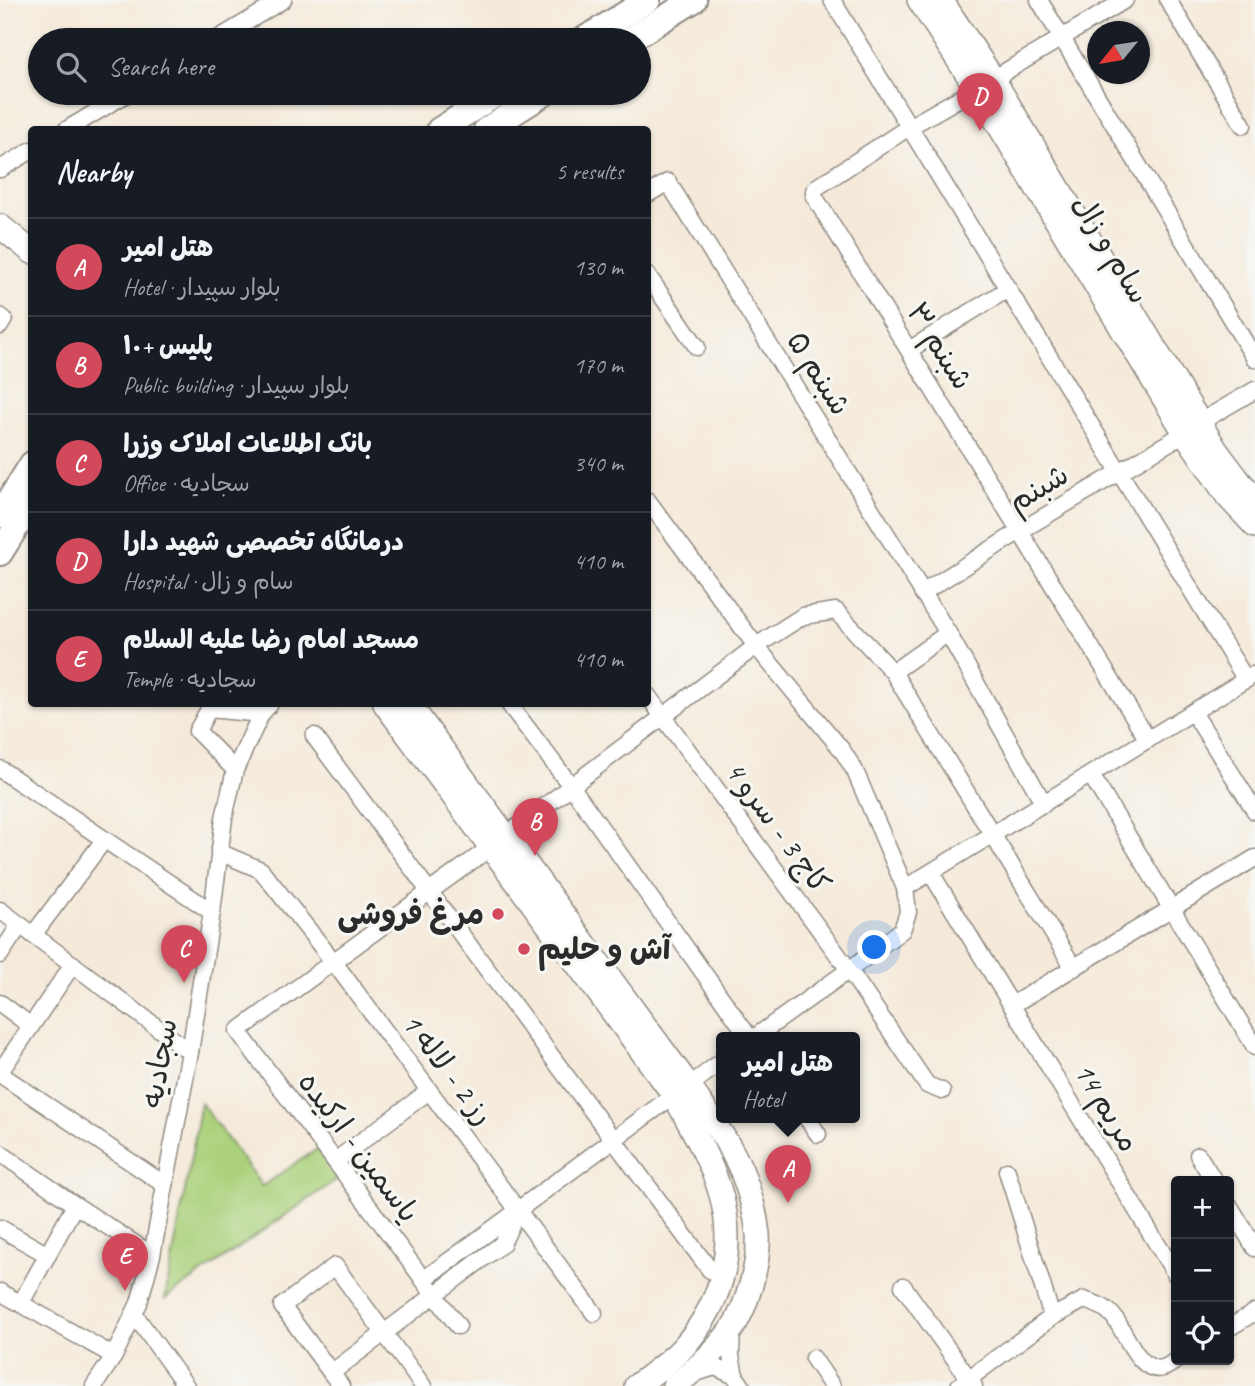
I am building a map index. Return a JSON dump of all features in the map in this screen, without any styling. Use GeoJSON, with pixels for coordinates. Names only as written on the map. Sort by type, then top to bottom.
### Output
{"type":"FeatureCollection","features":[{"type":"Feature","properties":{"kind":"main road"},"geometry":{"type":"LineString","coordinates":[[616,28],[694,0]]}},
{"type":"Feature","properties":{"kind":"main road"},"geometry":{"type":"LineString","coordinates":[[445,126],[479,105]]}},
{"type":"Feature","properties":{"kind":"main road"},"geometry":{"type":"LineString","coordinates":[[492,126],[526,105]]}},
{"type":"Feature","properties":{"kind":"main road"},"geometry":{"type":"LineString","coordinates":[[0,515],[28,470]]}},
{"type":"Feature","properties":{"kind":"main road"},"geometry":{"type":"LineString","coordinates":[[0,553],[28,508]]}},
{"type":"Feature","properties":{"kind":"street"},"geometry":{"type":"LineString","coordinates":[[236,28],[283,0]]}},
{"type":"Feature","properties":{"kind":"street"},"geometry":{"type":"LineString","coordinates":[[832,0],[1120,472],[1250,677],[905,888]]}},
{"type":"Feature","properties":{"kind":"street","name":"سام و زال"},"geometry":{"type":"LineString","coordinates":[[919,0],[985,84]]}},
{"type":"Feature","properties":{"kind":"street","name":"سام و زال"},"geometry":{"type":"LineString","coordinates":[[941,0],[985,84],[1193,428],[1228,497],[1255,526]]}},
{"type":"Feature","properties":{"kind":"street"},"geometry":{"type":"LineString","coordinates":[[1039,0],[1255,359]]}},
{"type":"Feature","properties":{"kind":"street"},"geometry":{"type":"LineString","coordinates":[[909,127],[1125,0]]}},
{"type":"Feature","properties":{"kind":"street"},"geometry":{"type":"LineString","coordinates":[[1168,0],[1243,125]]}},
{"type":"Feature","properties":{"kind":"street"},"geometry":{"type":"LineString","coordinates":[[73,126],[108,105]]}},
{"type":"Feature","properties":{"kind":"street","name":"شبنم ۳"},"geometry":{"type":"LineString","coordinates":[[909,127],[817,187],[814,196],[1148,740]]}},
{"type":"Feature","properties":{"kind":"street"},"geometry":{"type":"LineString","coordinates":[[0,169],[28,152]]}},
{"type":"Feature","properties":{"kind":"street","name":"شبنم ۵"},"geometry":{"type":"LineString","coordinates":[[651,192],[668,182],[947,633],[1044,804]]}},
{"type":"Feature","properties":{"kind":"street"},"geometry":{"type":"LineString","coordinates":[[0,226],[28,249]]}},
{"type":"Feature","properties":{"kind":"street"},"geometry":{"type":"LineString","coordinates":[[651,280],[697,347]]}},
{"type":"Feature","properties":{"kind":"street"},"geometry":{"type":"LineString","coordinates":[[909,350],[1008,289]]}},
{"type":"Feature","properties":{"kind":"street"},"geometry":{"type":"LineString","coordinates":[[0,316],[4,319],[0,326]]}},
{"type":"Feature","properties":{"kind":"street","name":"شبنم"},"geometry":{"type":"LineString","coordinates":[[922,593],[1255,390]]}},
{"type":"Feature","properties":{"kind":"street","name":"سام و زال"},"geometry":{"type":"LineString","coordinates":[[1193,428],[1216,450],[1255,498]]}},
{"type":"Feature","properties":{"kind":"street"},"geometry":{"type":"LineString","coordinates":[[651,505],[756,646],[842,750],[855,771],[905,888],[908,912],[902,930],[762,1032]]}},
{"type":"Feature","properties":{"kind":"street"},"geometry":{"type":"LineString","coordinates":[[333,961],[498,841],[756,646],[803,616],[836,611],[892,672],[1074,968]]}},
{"type":"Feature","properties":{"kind":"street"},"geometry":{"type":"LineString","coordinates":[[892,672],[947,633]]}},
{"type":"Feature","properties":{"kind":"street","name":"کاج 3 - سرو 4"},"geometry":{"type":"LineString","coordinates":[[651,700],[849,970],[928,1085],[942,1091]]}},
{"type":"Feature","properties":{"kind":"street"},"geometry":{"type":"LineString","coordinates":[[387,707],[498,841],[682,1090],[729,1147],[741,1170],[758,1234],[756,1261],[745,1301],[732,1329],[682,1380]]}},
{"type":"Feature","properties":{"kind":"street"},"geometry":{"type":"LineString","coordinates":[[411,707],[498,841]]}},
{"type":"Feature","properties":{"kind":"street"},"geometry":{"type":"LineString","coordinates":[[511,707],[571,786],[744,1032]]}},
{"type":"Feature","properties":{"kind":"street"},"geometry":{"type":"LineString","coordinates":[[234,770],[197,731],[209,709],[265,709]]}},
{"type":"Feature","properties":{"kind":"street","name":"سجادیه"},"geometry":{"type":"LineString","coordinates":[[94,1386],[114,1356],[139,1303],[152,1255],[190,1052],[224,818],[234,770],[265,709]]}},
{"type":"Feature","properties":{"kind":"street"},"geometry":{"type":"LineString","coordinates":[[1193,712],[1255,811]]}},
{"type":"Feature","properties":{"kind":"street"},"geometry":{"type":"LineString","coordinates":[[314,736],[710,1270]]}},
{"type":"Feature","properties":{"kind":"street"},"geometry":{"type":"LineString","coordinates":[[0,769],[212,912]]}},
{"type":"Feature","properties":{"kind":"street"},"geometry":{"type":"LineString","coordinates":[[1091,775],[1255,1047]]}},
{"type":"Feature","properties":{"kind":"street"},"geometry":{"type":"LineString","coordinates":[[0,955],[27,930],[104,840]]}},
{"type":"Feature","properties":{"kind":"street","name":"رز 2 - لاله 1"},"geometry":{"type":"LineString","coordinates":[[219,852],[261,870],[333,961],[594,1313]]}},
{"type":"Feature","properties":{"kind":"street"},"geometry":{"type":"LineString","coordinates":[[1012,1005],[1255,858]]}},
{"type":"Feature","properties":{"kind":"street","name":"مریم 14"},"geometry":{"type":"LineString","coordinates":[[932,873],[1171,1267]]}},
{"type":"Feature","properties":{"kind":"street"},"geometry":{"type":"LineString","coordinates":[[0,910],[190,1052]]}},
{"type":"Feature","properties":{"kind":"street","name":"یاسمین - ارکیده"},"geometry":{"type":"LineString","coordinates":[[333,961],[238,1031],[458,1325]]}},
{"type":"Feature","properties":{"kind":"street"},"geometry":{"type":"LineString","coordinates":[[73,964],[0,1073],[165,1185]]}},
{"type":"Feature","properties":{"kind":"street"},"geometry":{"type":"LineString","coordinates":[[0,1003],[31,1026]]}},
{"type":"Feature","properties":{"kind":"street"},"geometry":{"type":"LineString","coordinates":[[423,1280],[716,1065]]}},
{"type":"Feature","properties":{"kind":"street"},"geometry":{"type":"LineString","coordinates":[[636,1386],[685,1345],[707,1314],[720,1286],[727,1252],[727,1220],[719,1188],[682,1090]]}},
{"type":"Feature","properties":{"kind":"street"},"geometry":{"type":"LineString","coordinates":[[335,1161],[429,1091]]}},
{"type":"Feature","properties":{"kind":"street"},"geometry":{"type":"LineString","coordinates":[[810,1123],[818,1134]]}},
{"type":"Feature","properties":{"kind":"street"},"geometry":{"type":"LineString","coordinates":[[0,1153],[152,1255]]}},
{"type":"Feature","properties":{"kind":"street"},"geometry":{"type":"LineString","coordinates":[[1198,1155],[1211,1176]]}},
{"type":"Feature","properties":{"kind":"street"},"geometry":{"type":"LineString","coordinates":[[1007,1171],[1052,1317]]}},
{"type":"Feature","properties":{"kind":"street"},"geometry":{"type":"LineString","coordinates":[[21,1303],[75,1205]]}},
{"type":"Feature","properties":{"kind":"street"},"geometry":{"type":"LineString","coordinates":[[423,1386],[384,1333],[335,1266],[282,1306],[336,1380],[384,1333],[502,1244],[518,1210]]}},
{"type":"Feature","properties":{"kind":"street"},"geometry":{"type":"LineString","coordinates":[[1234,1213],[1255,1248]]}},
{"type":"Feature","properties":{"kind":"street"},"geometry":{"type":"LineString","coordinates":[[0,1228],[48,1255]]}},
{"type":"Feature","properties":{"kind":"street"},"geometry":{"type":"LineString","coordinates":[[903,1286],[967,1384],[1052,1317],[1084,1300],[1102,1306],[1114,1316],[1142,1362],[1152,1368],[1163,1368],[1171,1363]]}},
{"type":"Feature","properties":{"kind":"street"},"geometry":{"type":"LineString","coordinates":[[0,1292],[114,1356]]}},
{"type":"Feature","properties":{"kind":"street"},"geometry":{"type":"LineString","coordinates":[[1234,1325],[1255,1312]]}},
{"type":"Feature","properties":{"kind":"street"},"geometry":{"type":"LineString","coordinates":[[134,1314],[186,1386]]}},
{"type":"Feature","properties":{"kind":"street"},"geometry":{"type":"LineString","coordinates":[[732,1329],[731,1356],[738,1381]]}},
{"type":"Feature","properties":{"kind":"street"},"geometry":{"type":"LineString","coordinates":[[813,1359],[832,1386]]}},
{"type":"Feature","properties":{"kind":"street"},"geometry":{"type":"LineString","coordinates":[[682,1380],[715,1367],[738,1381]]}},
{"type":"Feature","properties":{"kind":"green space"},"geometry":{"type":"Polygon","coordinates":[[[201,1103],[262,1186],[317,1149],[339,1178],[165,1299],[201,1103]]]}},
{"type":"Feature","properties":{"kind":"place","name":"درمانگاه تخصصى شهید دارا"},"geometry":{"type":"Point","coordinates":[980,131]}},
{"type":"Feature","properties":{"kind":"place","name":"پلیس +۱۰"},"geometry":{"type":"Point","coordinates":[535,856]}},
{"type":"Feature","properties":{"kind":"place","name":"مرغ فروشی"},"geometry":{"type":"Point","coordinates":[498,914]}},
{"type":"Feature","properties":{"kind":"place","name":"آش و حلیم"},"geometry":{"type":"Point","coordinates":[524,949]}},
{"type":"Feature","properties":{"kind":"place","name":"بانک اطلاعات املاک وزرا"},"geometry":{"type":"Point","coordinates":[184,983]}},
{"type":"Feature","properties":{"kind":"place","name":"هتل امیر"},"geometry":{"type":"Point","coordinates":[788,1203]}},
{"type":"Feature","properties":{"kind":"place","name":"مسجد امام رضا علیه السلام"},"geometry":{"type":"Point","coordinates":[125,1291]}}]}
